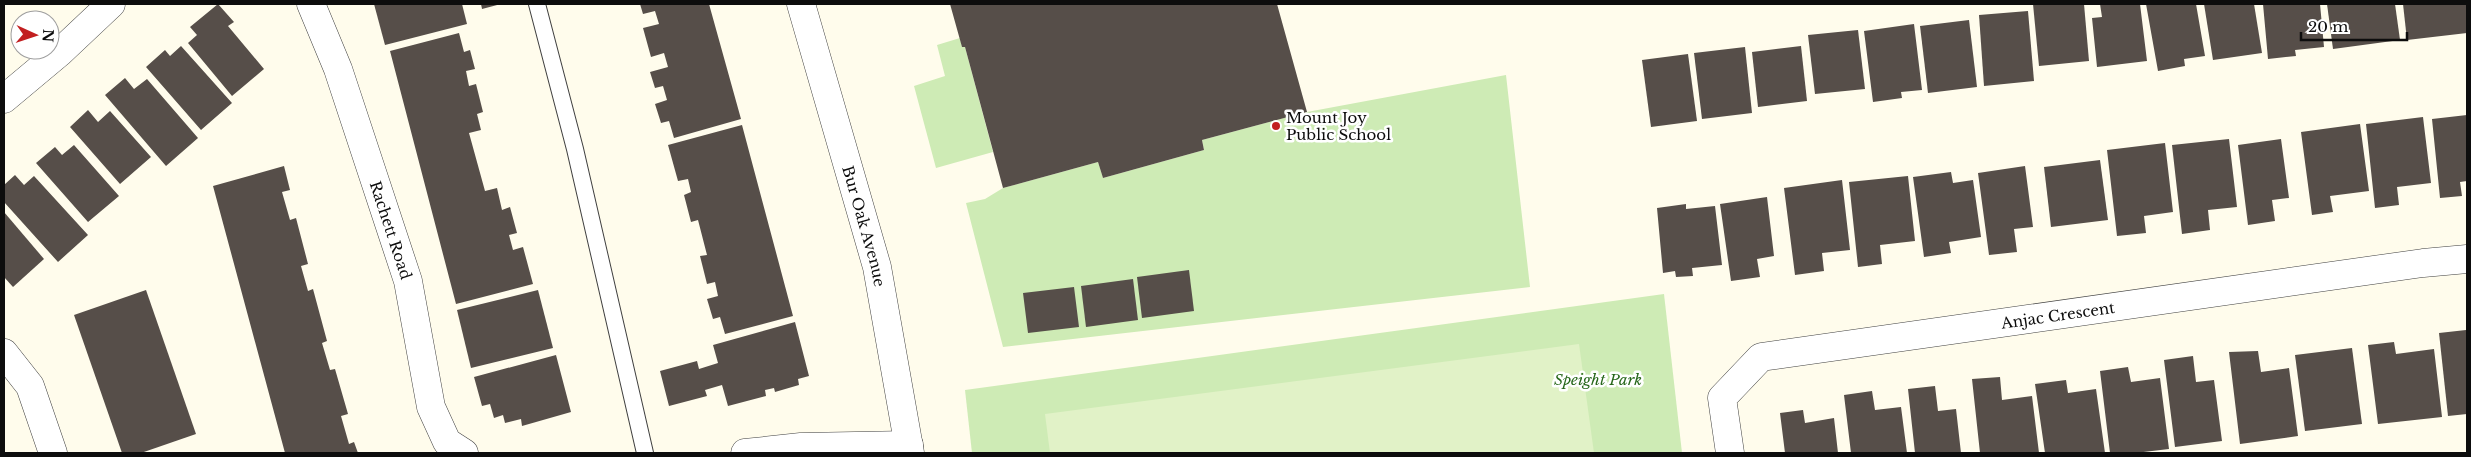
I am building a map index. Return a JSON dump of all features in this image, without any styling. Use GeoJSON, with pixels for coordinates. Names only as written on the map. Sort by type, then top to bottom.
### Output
{"type":"FeatureCollection","features":[{"type":"Feature","properties":{"kind":"street"},"geometry":{"type":"LineString","coordinates":[[4,99],[59,53],[111,4]]}},
{"type":"Feature","properties":{"kind":"street","name":"Rachett Road"},"geometry":{"type":"LineString","coordinates":[[311,4],[338,69],[408,281],[432,407],[447,442],[464,453]]}},
{"type":"Feature","properties":{"kind":"street","name":"Bur Oak Avenue"},"geometry":{"type":"LineString","coordinates":[[801,4],[877,267],[910,449]]}},
{"type":"Feature","properties":{"kind":"street","name":"Anjac Crescent"},"geometry":{"type":"LineString","coordinates":[[1730,453],[1722,398],[1761,357],[2423,263],[2467,259]]}},
{"type":"Feature","properties":{"kind":"street"},"geometry":{"type":"LineString","coordinates":[[4,353],[30,386],[53,453]]}},
{"type":"Feature","properties":{"kind":"street"},"geometry":{"type":"LineString","coordinates":[[745,453],[801,446],[910,449]]}},
{"type":"Feature","properties":{"kind":"lane"},"geometry":{"type":"LineString","coordinates":[[537,4],[575,149],[645,453]]}},
{"type":"Feature","properties":{"kind":"green space"},"geometry":{"type":"Polygon","coordinates":[[[960,38],[962,47],[965,47],[993,152],[936,168],[914,86],[945,76],[937,45],[960,38]]]}},
{"type":"Feature","properties":{"kind":"green space"},"geometry":{"type":"Polygon","coordinates":[[[1506,75],[1530,287],[1003,347],[966,203],[985,199],[1003,188],[1098,162],[1103,178],[1204,150],[1202,140],[1307,112],[1506,75]]]}},
{"type":"Feature","properties":{"kind":"green space","name":"Speight Park"},"geometry":{"type":"Polygon","coordinates":[[[1664,294],[1682,453],[972,453],[965,390],[1664,294]]]}},
{"type":"Feature","properties":{"kind":"green space"},"geometry":{"type":"Polygon","coordinates":[[[1579,344],[1594,453],[1050,453],[1045,414],[1579,344]]]}},
{"type":"Feature","properties":{"kind":"building"},"geometry":{"type":"Polygon","coordinates":[[[218,4],[234,22],[228,26],[264,69],[232,96],[188,43],[197,35],[190,27],[218,4]]]}},
{"type":"Feature","properties":{"kind":"building"},"geometry":{"type":"Polygon","coordinates":[[[374,4],[462,4],[467,24],[385,45],[374,4]]]}},
{"type":"Feature","properties":{"kind":"building"},"geometry":{"type":"Polygon","coordinates":[[[481,4],[501,4],[482,9],[481,4]]]}},
{"type":"Feature","properties":{"kind":"building"},"geometry":{"type":"Polygon","coordinates":[[[640,4],[709,4],[741,119],[674,138],[669,121],[661,123],[655,104],[667,100],[663,86],[655,88],[650,72],[668,67],[664,53],[651,57],[643,28],[659,24],[655,11],[643,14],[640,4]]]}},
{"type":"Feature","properties":{"kind":"building"},"geometry":{"type":"Polygon","coordinates":[[[950,4],[1277,4],[1307,112],[1202,140],[1204,150],[1103,178],[1098,162],[1003,188],[965,47],[962,47],[950,4]]]}},
{"type":"Feature","properties":{"kind":"building"},"geometry":{"type":"Polygon","coordinates":[[[2033,4],[2084,4],[2089,61],[2039,66],[2033,4]]]}},
{"type":"Feature","properties":{"kind":"building"},"geometry":{"type":"Polygon","coordinates":[[[2100,4],[2140,4],[2147,61],[2097,67],[2092,18],[2102,17],[2100,4]]]}},
{"type":"Feature","properties":{"kind":"building"},"geometry":{"type":"Polygon","coordinates":[[[2146,4],[2196,4],[2205,56],[2184,59],[2185,66],[2158,71],[2146,4]]]}},
{"type":"Feature","properties":{"kind":"building"},"geometry":{"type":"Polygon","coordinates":[[[2204,4],[2254,4],[2262,53],[2213,60],[2204,4]]]}},
{"type":"Feature","properties":{"kind":"building"},"geometry":{"type":"Polygon","coordinates":[[[2263,4],[2320,4],[2324,47],[2295,50],[2296,56],[2268,59],[2263,4]]]}},
{"type":"Feature","properties":{"kind":"building"},"geometry":{"type":"Polygon","coordinates":[[[2327,4],[2395,4],[2400,40],[2333,49],[2327,4]]]}},
{"type":"Feature","properties":{"kind":"building"},"geometry":{"type":"Polygon","coordinates":[[[2403,4],[2467,4],[2467,33],[2407,40],[2403,4]]]}},
{"type":"Feature","properties":{"kind":"building"},"geometry":{"type":"Polygon","coordinates":[[[2028,11],[2034,81],[1984,86],[1979,15],[2028,11]]]}},
{"type":"Feature","properties":{"kind":"building"},"geometry":{"type":"Polygon","coordinates":[[[1969,20],[1977,87],[1928,93],[1920,26],[1969,20]]]}},
{"type":"Feature","properties":{"kind":"building"},"geometry":{"type":"Polygon","coordinates":[[[1914,24],[1922,90],[1901,92],[1902,98],[1873,102],[1864,31],[1914,24]]]}},
{"type":"Feature","properties":{"kind":"building"},"geometry":{"type":"Polygon","coordinates":[[[1858,30],[1865,89],[1815,94],[1808,35],[1858,30]]]}},
{"type":"Feature","properties":{"kind":"building"},"geometry":{"type":"Polygon","coordinates":[[[459,33],[464,52],[470,50],[475,69],[466,71],[469,86],[476,84],[483,112],[477,114],[481,130],[469,133],[485,191],[497,188],[502,210],[510,207],[517,233],[509,235],[513,250],[523,247],[533,284],[456,304],[390,51],[459,33]]]}},
{"type":"Feature","properties":{"kind":"building"},"geometry":{"type":"Polygon","coordinates":[[[181,46],[232,103],[201,130],[146,67],[165,50],[170,56],[181,46]]]}},
{"type":"Feature","properties":{"kind":"building"},"geometry":{"type":"Polygon","coordinates":[[[1801,46],[1807,101],[1758,107],[1752,52],[1801,46]]]}},
{"type":"Feature","properties":{"kind":"building"},"geometry":{"type":"Polygon","coordinates":[[[1745,47],[1752,113],[1702,119],[1694,53],[1745,47]]]}},
{"type":"Feature","properties":{"kind":"building"},"geometry":{"type":"Polygon","coordinates":[[[1688,54],[1697,121],[1651,127],[1642,60],[1688,54]]]}},
{"type":"Feature","properties":{"kind":"building"},"geometry":{"type":"Polygon","coordinates":[[[125,78],[134,89],[147,79],[198,138],[166,166],[105,95],[125,78]]]}},
{"type":"Feature","properties":{"kind":"building"},"geometry":{"type":"Polygon","coordinates":[[[88,110],[98,122],[110,111],[151,157],[120,184],[70,127],[88,110]]]}},
{"type":"Feature","properties":{"kind":"building"},"geometry":{"type":"Polygon","coordinates":[[[2467,115],[2467,181],[2460,182],[2462,196],[2440,198],[2432,119],[2467,115]]]}},
{"type":"Feature","properties":{"kind":"building"},"geometry":{"type":"Polygon","coordinates":[[[2423,117],[2431,183],[2397,187],[2399,205],[2375,208],[2366,124],[2423,117]]]}},
{"type":"Feature","properties":{"kind":"building"},"geometry":{"type":"Polygon","coordinates":[[[2360,124],[2369,191],[2330,196],[2333,212],[2312,215],[2301,132],[2360,124]]]}},
{"type":"Feature","properties":{"kind":"building"},"geometry":{"type":"Polygon","coordinates":[[[742,125],[793,316],[725,334],[720,317],[713,319],[707,299],[718,296],[715,282],[707,284],[700,256],[707,255],[698,220],[691,222],[684,195],[691,192],[688,179],[678,181],[668,145],[742,125]]]}},
{"type":"Feature","properties":{"kind":"building"},"geometry":{"type":"Polygon","coordinates":[[[2229,139],[2237,207],[2208,210],[2210,230],[2182,234],[2172,145],[2229,139]]]}},
{"type":"Feature","properties":{"kind":"building"},"geometry":{"type":"Polygon","coordinates":[[[2281,139],[2289,198],[2272,200],[2275,221],[2248,225],[2238,145],[2281,139]]]}},
{"type":"Feature","properties":{"kind":"building"},"geometry":{"type":"Polygon","coordinates":[[[2165,143],[2173,212],[2144,216],[2146,233],[2117,236],[2107,150],[2165,143]]]}},
{"type":"Feature","properties":{"kind":"building"},"geometry":{"type":"Polygon","coordinates":[[[74,145],[119,196],[88,222],[36,163],[55,147],[62,155],[74,145]]]}},
{"type":"Feature","properties":{"kind":"building"},"geometry":{"type":"Polygon","coordinates":[[[2100,160],[2108,220],[2051,227],[2044,167],[2100,160]]]}},
{"type":"Feature","properties":{"kind":"building"},"geometry":{"type":"Polygon","coordinates":[[[284,166],[290,190],[282,192],[290,220],[296,218],[308,264],[301,266],[308,291],[313,289],[327,341],[322,343],[330,370],[335,369],[348,414],[341,416],[349,444],[354,442],[358,453],[285,453],[213,186],[284,166]]]}},
{"type":"Feature","properties":{"kind":"building"},"geometry":{"type":"Polygon","coordinates":[[[2025,166],[2033,227],[2014,229],[2017,252],[1989,255],[1978,173],[2025,166]]]}},
{"type":"Feature","properties":{"kind":"building"},"geometry":{"type":"Polygon","coordinates":[[[1951,172],[1953,183],[1973,180],[1981,237],[1949,242],[1951,253],[1924,257],[1913,177],[1951,172]]]}},
{"type":"Feature","properties":{"kind":"building"},"geometry":{"type":"Polygon","coordinates":[[[15,175],[24,185],[34,176],[88,235],[58,262],[4,202],[4,185],[15,175]]]}},
{"type":"Feature","properties":{"kind":"building"},"geometry":{"type":"Polygon","coordinates":[[[1908,176],[1915,241],[1880,245],[1882,264],[1858,267],[1849,182],[1908,176]]]}},
{"type":"Feature","properties":{"kind":"building"},"geometry":{"type":"Polygon","coordinates":[[[1842,180],[1850,250],[1822,253],[1824,271],[1795,275],[1784,188],[1842,180]]]}},
{"type":"Feature","properties":{"kind":"building"},"geometry":{"type":"Polygon","coordinates":[[[1767,197],[1774,256],[1757,259],[1760,277],[1731,281],[1720,204],[1767,197]]]}},
{"type":"Feature","properties":{"kind":"building"},"geometry":{"type":"Polygon","coordinates":[[[1686,204],[1686,209],[1715,206],[1722,265],[1692,268],[1693,276],[1676,277],[1675,271],[1663,273],[1657,208],[1686,204]]]}},
{"type":"Feature","properties":{"kind":"building"},"geometry":{"type":"Polygon","coordinates":[[[4,212],[44,259],[13,287],[4,277],[4,212]]]}},
{"type":"Feature","properties":{"kind":"building"},"geometry":{"type":"Polygon","coordinates":[[[1189,270],[1194,311],[1142,318],[1137,277],[1189,270]]]}},
{"type":"Feature","properties":{"kind":"building"},"geometry":{"type":"Polygon","coordinates":[[[1133,279],[1138,320],[1086,327],[1081,286],[1133,279]]]}},
{"type":"Feature","properties":{"kind":"building"},"geometry":{"type":"Polygon","coordinates":[[[1074,287],[1079,327],[1028,333],[1023,293],[1074,287]]]}},
{"type":"Feature","properties":{"kind":"building"},"geometry":{"type":"Polygon","coordinates":[[[146,290],[196,434],[141,453],[122,453],[74,315],[146,290]]]}},
{"type":"Feature","properties":{"kind":"building"},"geometry":{"type":"Polygon","coordinates":[[[538,290],[553,348],[471,368],[457,310],[538,290]]]}},
{"type":"Feature","properties":{"kind":"building"},"geometry":{"type":"Polygon","coordinates":[[[795,322],[809,376],[798,379],[799,385],[775,392],[774,388],[765,390],[766,396],[728,406],[722,385],[705,390],[707,396],[669,406],[660,371],[697,361],[699,369],[718,363],[713,345],[795,322]]]}},
{"type":"Feature","properties":{"kind":"building"},"geometry":{"type":"Polygon","coordinates":[[[2466,330],[2467,414],[2448,416],[2439,333],[2466,330]]]}},
{"type":"Feature","properties":{"kind":"building"},"geometry":{"type":"Polygon","coordinates":[[[2394,342],[2396,354],[2434,349],[2442,417],[2378,424],[2368,345],[2394,342]]]}},
{"type":"Feature","properties":{"kind":"building"},"geometry":{"type":"Polygon","coordinates":[[[2352,348],[2362,424],[2305,431],[2295,355],[2352,348]]]}},
{"type":"Feature","properties":{"kind":"building"},"geometry":{"type":"Polygon","coordinates":[[[2258,351],[2261,372],[2289,368],[2298,436],[2240,444],[2229,352],[2258,351]]]}},
{"type":"Feature","properties":{"kind":"building"},"geometry":{"type":"Polygon","coordinates":[[[556,355],[571,412],[522,426],[521,419],[505,423],[503,415],[494,418],[490,404],[482,406],[474,377],[556,355]]]}},
{"type":"Feature","properties":{"kind":"building"},"geometry":{"type":"Polygon","coordinates":[[[2193,356],[2196,382],[2214,380],[2222,441],[2175,447],[2164,360],[2193,356]]]}},
{"type":"Feature","properties":{"kind":"building"},"geometry":{"type":"Polygon","coordinates":[[[2128,367],[2131,382],[2160,378],[2169,449],[2135,453],[2110,453],[2100,371],[2128,367]]]}},
{"type":"Feature","properties":{"kind":"building"},"geometry":{"type":"Polygon","coordinates":[[[2000,377],[2002,400],[2032,396],[2039,453],[1980,453],[1972,379],[2000,377]]]}},
{"type":"Feature","properties":{"kind":"building"},"geometry":{"type":"Polygon","coordinates":[[[2066,380],[2068,393],[2096,389],[2105,453],[2045,453],[2035,384],[2066,380]]]}},
{"type":"Feature","properties":{"kind":"building"},"geometry":{"type":"Polygon","coordinates":[[[1935,386],[1938,411],[1956,409],[1961,453],[1915,453],[1908,389],[1935,386]]]}},
{"type":"Feature","properties":{"kind":"building"},"geometry":{"type":"Polygon","coordinates":[[[1872,391],[1875,410],[1901,407],[1907,453],[1851,453],[1844,395],[1872,391]]]}},
{"type":"Feature","properties":{"kind":"building"},"geometry":{"type":"Polygon","coordinates":[[[1803,410],[1805,423],[1834,418],[1838,453],[1785,453],[1780,413],[1803,410]]]}},
{"type":"Feature","properties":{"kind":"place","name":"Mount Joy Public School"},"geometry":{"type":"Point","coordinates":[1276,126]}}]}
